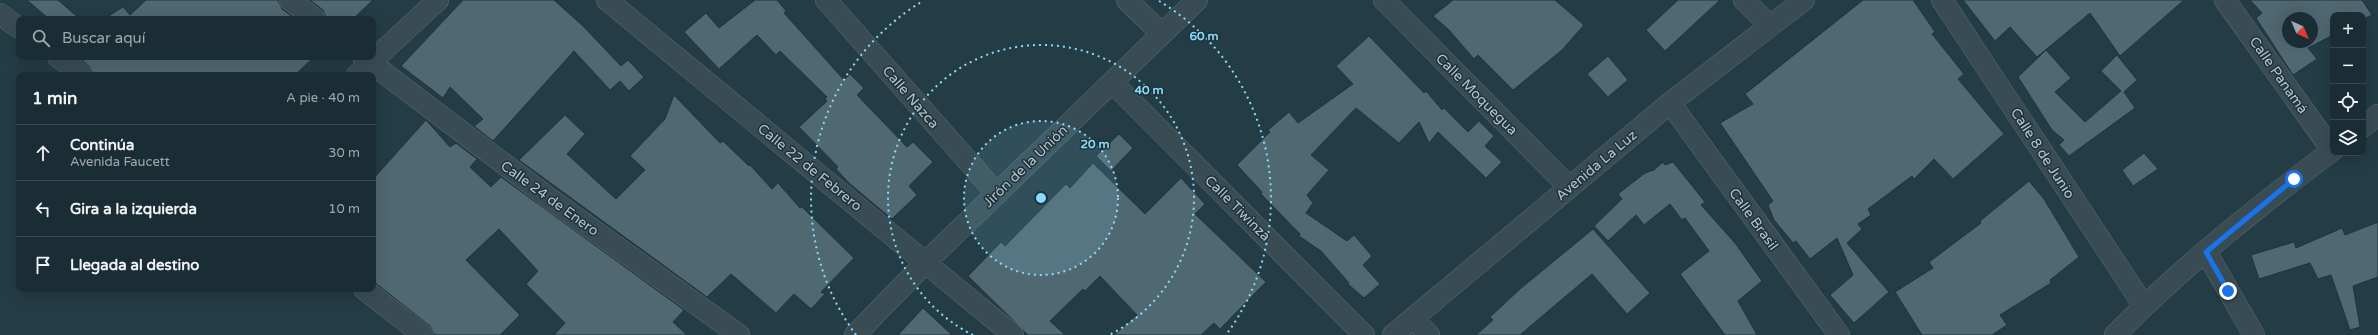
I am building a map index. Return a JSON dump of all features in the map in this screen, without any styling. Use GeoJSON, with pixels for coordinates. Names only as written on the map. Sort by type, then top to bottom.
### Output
{"type":"FeatureCollection","features":[{"type":"Feature","properties":{"kind":"street"},"geometry":{"type":"LineString","coordinates":[[290,0],[311,16]]}},
{"type":"Feature","properties":{"kind":"street"},"geometry":{"type":"LineString","coordinates":[[376,54],[438,0]]}},
{"type":"Feature","properties":{"kind":"street","name":"Calle 22 de Febrero"},"geometry":{"type":"LineString","coordinates":[[607,0],[1013,335]]}},
{"type":"Feature","properties":{"kind":"street","name":"Calle Nazca"},"geometry":{"type":"LineString","coordinates":[[826,0],[997,194]]}},
{"type":"Feature","properties":{"kind":"street"},"geometry":{"type":"LineString","coordinates":[[1127,0],[1162,34]]}},
{"type":"Feature","properties":{"kind":"street","name":"Jirón de la Unión"},"geometry":{"type":"LineString","coordinates":[[855,335],[926,262],[1197,0]]}},
{"type":"Feature","properties":{"kind":"street","name":"Calle Moquegua"},"geometry":{"type":"LineString","coordinates":[[1384,0],[1570,187]]}},
{"type":"Feature","properties":{"kind":"street"},"geometry":{"type":"LineString","coordinates":[[1744,0],[1770,26]]}},
{"type":"Feature","properties":{"kind":"street","name":"Avenida La Luz"},"geometry":{"type":"LineString","coordinates":[[1393,335],[1670,104],[1804,0]]}},
{"type":"Feature","properties":{"kind":"street","name":"Calle 8 de Junio"},"geometry":{"type":"LineString","coordinates":[[1942,0],[2144,306]]}},
{"type":"Feature","properties":{"kind":"street","name":"Calle Panamá"},"geometry":{"type":"LineString","coordinates":[[2226,0],[2330,146]]}},
{"type":"Feature","properties":{"kind":"street"},"geometry":{"type":"LineString","coordinates":[[0,14],[16,26]]}},
{"type":"Feature","properties":{"kind":"street"},"geometry":{"type":"LineString","coordinates":[[62,60],[78,72]]}},
{"type":"Feature","properties":{"kind":"street","name":"Calle 24 de Enero"},"geometry":{"type":"LineString","coordinates":[[363,65],[373,72]]}},
{"type":"Feature","properties":{"kind":"street","name":"Calle 24 de Enero"},"geometry":{"type":"LineString","coordinates":[[376,74],[740,335]]}},
{"type":"Feature","properties":{"kind":"street","name":"Calle Tiwinza"},"geometry":{"type":"LineString","coordinates":[[1112,82],[1364,335]]}},
{"type":"Feature","properties":{"kind":"street","name":"Calle Brasil"},"geometry":{"type":"LineString","coordinates":[[1670,104],[1839,335]]}},
{"type":"Feature","properties":{"kind":"street"},"geometry":{"type":"LineString","coordinates":[[2366,125],[2378,115]]}},
{"type":"Feature","properties":{"kind":"street"},"geometry":{"type":"LineString","coordinates":[[2115,335],[2144,306],[2206,252],[2330,152]]}},
{"type":"Feature","properties":{"kind":"street"},"geometry":{"type":"LineString","coordinates":[[2206,252],[2254,335]]}},
{"type":"Feature","properties":{"kind":"street"},"geometry":{"type":"LineString","coordinates":[[368,292],[423,335]]}},
{"type":"Feature","properties":{"kind":"street"},"geometry":{"type":"LineString","coordinates":[[1413,319],[1429,335]]}},
{"type":"Feature","properties":{"kind":"building"},"geometry":{"type":"Polygon","coordinates":[[[27,0],[58,0],[77,16],[46,16],[27,0]]]}},
{"type":"Feature","properties":{"kind":"building"},"geometry":{"type":"Polygon","coordinates":[[[146,0],[278,0],[282,9],[291,16],[109,16],[123,7],[130,15],[146,0]]]}},
{"type":"Feature","properties":{"kind":"building"},"geometry":{"type":"Polygon","coordinates":[[[310,0],[373,0],[356,16],[326,16],[323,10],[310,0]]]}},
{"type":"Feature","properties":{"kind":"building"},"geometry":{"type":"Polygon","coordinates":[[[463,0],[554,0],[583,26],[621,66],[628,60],[644,77],[629,91],[620,81],[610,90],[574,51],[493,141],[474,126],[483,119],[450,87],[443,98],[401,66],[463,0]]]}},
{"type":"Feature","properties":{"kind":"building"},"geometry":{"type":"Polygon","coordinates":[[[755,0],[777,0],[786,11],[784,13],[844,80],[850,74],[864,88],[857,95],[907,147],[913,142],[933,162],[909,186],[917,195],[892,219],[850,184],[836,169],[838,167],[799,127],[827,101],[825,99],[827,97],[780,51],[776,55],[757,35],[719,69],[684,32],[706,13],[719,28],[755,0]]]}},
{"type":"Feature","properties":{"kind":"building"},"geometry":{"type":"Polygon","coordinates":[[[1453,0],[1555,0],[1584,25],[1562,50],[1513,90],[1478,55],[1474,59],[1449,30],[1433,16],[1453,0]]]}},
{"type":"Feature","properties":{"kind":"building"},"geometry":{"type":"Polygon","coordinates":[[[1678,0],[1720,0],[1665,51],[1646,30],[1678,0]]]}},
{"type":"Feature","properties":{"kind":"building"},"geometry":{"type":"Polygon","coordinates":[[[1863,0],[1913,0],[1935,32],[1932,34],[1964,74],[1958,79],[2004,134],[1953,179],[1934,159],[1914,179],[1912,176],[1868,209],[1871,215],[1858,224],[1862,229],[1847,243],[1889,292],[1854,323],[1830,295],[1853,275],[1837,238],[1810,259],[1796,241],[1793,243],[1774,220],[1768,205],[1773,201],[1720,123],[1753,104],[1745,94],[1863,0]]]}},
{"type":"Feature","properties":{"kind":"building"},"geometry":{"type":"Polygon","coordinates":[[[1963,0],[2184,0],[2120,56],[2090,13],[2037,57],[2010,27],[1995,41],[1963,0]]]}},
{"type":"Feature","properties":{"kind":"building"},"geometry":{"type":"Polygon","coordinates":[[[2250,0],[2362,0],[2372,15],[2366,18],[2366,12],[2330,12],[2330,37],[2318,43],[2318,12],[2282,12],[2282,48],[2308,48],[2317,59],[2293,75],[2256,18],[2262,13],[2250,0]]]}},
{"type":"Feature","properties":{"kind":"building"},"geometry":{"type":"Polygon","coordinates":[[[1369,36],[1424,93],[1426,91],[1442,110],[1444,108],[1468,132],[1479,121],[1494,136],[1485,146],[1502,162],[1486,178],[1438,132],[1429,143],[1419,122],[1399,143],[1356,108],[1311,155],[1329,170],[1307,195],[1313,203],[1306,213],[1347,241],[1354,235],[1372,256],[1363,265],[1380,284],[1364,298],[1348,284],[1349,283],[1321,251],[1299,236],[1300,234],[1261,194],[1262,192],[1237,165],[1270,132],[1268,130],[1289,112],[1298,123],[1353,84],[1336,66],[1369,36]]]}},
{"type":"Feature","properties":{"kind":"building"},"geometry":{"type":"Polygon","coordinates":[[[2046,50],[2071,78],[2055,92],[2085,122],[2121,91],[2101,71],[2117,55],[2137,80],[2124,92],[2135,108],[2069,156],[2059,145],[2064,140],[2052,130],[2018,77],[2046,50]]]}},
{"type":"Feature","properties":{"kind":"building"},"geometry":{"type":"Polygon","coordinates":[[[1608,56],[1628,80],[1608,97],[1587,74],[1608,56]]]}},
{"type":"Feature","properties":{"kind":"building"},"geometry":{"type":"Polygon","coordinates":[[[82,60],[311,60],[298,72],[92,72],[89,66],[82,60]]]}},
{"type":"Feature","properties":{"kind":"building"},"geometry":{"type":"Polygon","coordinates":[[[674,95],[720,143],[723,141],[749,166],[750,165],[772,189],[778,183],[800,208],[802,207],[854,258],[821,292],[825,294],[811,309],[794,294],[776,313],[731,274],[707,297],[519,160],[565,115],[585,134],[567,154],[616,199],[645,170],[630,156],[665,119],[674,95]]]}},
{"type":"Feature","properties":{"kind":"building"},"geometry":{"type":"Polygon","coordinates":[[[426,120],[450,147],[456,143],[477,159],[470,167],[491,187],[501,177],[684,310],[673,322],[687,335],[554,335],[565,323],[526,284],[538,271],[499,229],[466,260],[520,315],[500,335],[435,335],[430,326],[376,283],[376,176],[426,120]]]}},
{"type":"Feature","properties":{"kind":"building"},"geometry":{"type":"Polygon","coordinates":[[[1119,134],[1133,148],[1111,171],[1096,156],[1119,134]]]}},
{"type":"Feature","properties":{"kind":"building"},"geometry":{"type":"Polygon","coordinates":[[[2144,153],[2158,169],[2133,186],[2122,170],[2144,153]]]}},
{"type":"Feature","properties":{"kind":"building"},"geometry":{"type":"Polygon","coordinates":[[[1663,162],[1665,165],[1673,162],[1705,202],[1701,205],[1735,243],[1762,281],[1738,301],[1757,335],[1725,335],[1680,274],[1709,251],[1685,218],[1682,220],[1670,204],[1644,225],[1636,215],[1608,241],[1594,226],[1622,199],[1618,194],[1645,173],[1654,170],[1663,162]]]}},
{"type":"Feature","properties":{"kind":"building"},"geometry":{"type":"Polygon","coordinates":[[[1093,163],[1145,214],[1181,178],[1205,204],[1195,214],[1266,282],[1220,329],[1214,323],[1201,335],[1114,335],[1137,315],[1100,276],[1085,291],[1083,289],[1050,321],[1065,335],[1028,335],[968,276],[1001,242],[1005,246],[1066,184],[1070,188],[1093,163]]]}},
{"type":"Feature","properties":{"kind":"building"},"geometry":{"type":"Polygon","coordinates":[[[2029,181],[2044,199],[2079,257],[2050,280],[2051,283],[2000,315],[2007,325],[1992,335],[1922,335],[1895,292],[1933,268],[1929,262],[1981,223],[1980,221],[2029,181]]]}},
{"type":"Feature","properties":{"kind":"building"},"geometry":{"type":"Polygon","coordinates":[[[2378,222],[2378,277],[2353,286],[2360,327],[2350,330],[2331,275],[2318,279],[2310,263],[2259,279],[2251,255],[2294,242],[2296,248],[2342,228],[2345,235],[2378,222]]]}},
{"type":"Feature","properties":{"kind":"building"},"geometry":{"type":"Polygon","coordinates":[[[1593,229],[1650,293],[1627,314],[1592,274],[1520,335],[1476,335],[1493,320],[1490,317],[1520,289],[1593,229]]]}},
{"type":"Feature","properties":{"kind":"building"},"geometry":{"type":"Polygon","coordinates":[[[923,308],[952,335],[898,335],[923,308]]]}},
{"type":"Feature","properties":{"kind":"route"},"geometry":{"type":"LineString","coordinates":[[2228,291],[2206,252],[2294,179]]}}]}
